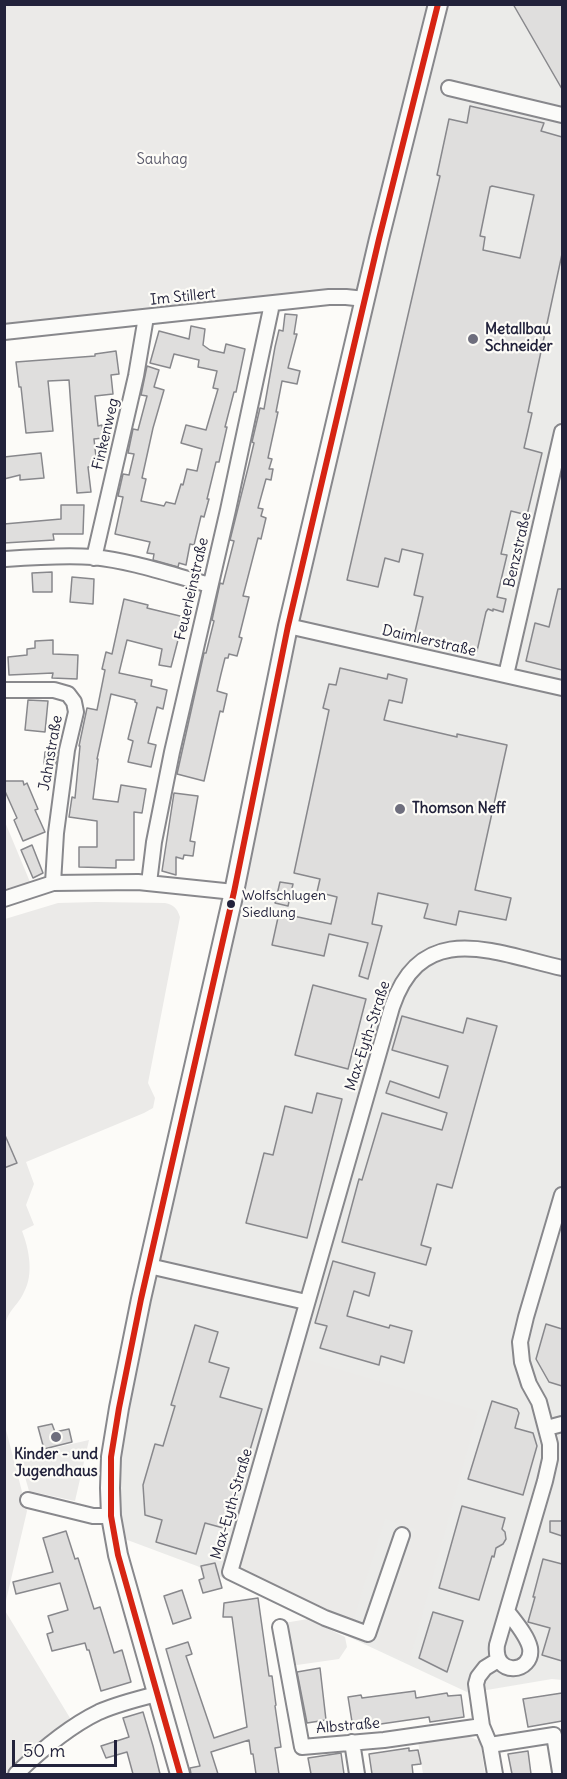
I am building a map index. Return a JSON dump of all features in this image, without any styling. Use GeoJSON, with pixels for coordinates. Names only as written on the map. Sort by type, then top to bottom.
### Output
{"type":"FeatureCollection","features":[{"type":"Feature","properties":{"kind":"main road"},"geometry":{"type":"LineString","coordinates":[[180,1774],[123,1579],[111,1516],[111,1456],[123,1386],[234,892],[288,626],[365,299],[438,4]]}},
{"type":"Feature","properties":{"kind":"street"},"geometry":{"type":"LineString","coordinates":[[449,88],[562,116]]}},
{"type":"Feature","properties":{"kind":"street","name":"Im Stillert"},"geometry":{"type":"LineString","coordinates":[[4,332],[329,297],[365,299]]}},
{"type":"Feature","properties":{"kind":"street","name":"Feuerleinstraße"},"geometry":{"type":"LineString","coordinates":[[149,883],[154,842],[172,752],[228,510],[272,304]]}},
{"type":"Feature","properties":{"kind":"street","name":"Finkenweg"},"geometry":{"type":"LineString","coordinates":[[94,558],[136,376],[146,317]]}},
{"type":"Feature","properties":{"kind":"street","name":"Benzstraße"},"geometry":{"type":"LineString","coordinates":[[506,675],[562,432]]}},
{"type":"Feature","properties":{"kind":"street"},"geometry":{"type":"LineString","coordinates":[[4,559],[94,558],[115,561],[210,585]]}},
{"type":"Feature","properties":{"kind":"street","name":"Daimlerstraße"},"geometry":{"type":"LineString","coordinates":[[288,626],[562,688]]}},
{"type":"Feature","properties":{"kind":"street","name":"Jahnstraße"},"geometry":{"type":"LineString","coordinates":[[4,690],[54,690],[68,694],[74,702],[75,712],[67,750],[56,833],[53,884]]}},
{"type":"Feature","properties":{"kind":"street"},"geometry":{"type":"LineString","coordinates":[[4,899],[53,884],[149,883],[234,892]]}},
{"type":"Feature","properties":{"kind":"street","name":"Max-Eyth-Straße"},"geometry":{"type":"LineString","coordinates":[[402,1535],[368,1634],[325,1618],[230,1572],[392,1007],[404,978],[415,965],[427,958],[459,947],[489,951],[562,968]]}},
{"type":"Feature","properties":{"kind":"street"},"geometry":{"type":"LineString","coordinates":[[507,1611],[529,1646],[530,1655],[524,1664],[514,1669],[502,1665],[498,1660],[497,1645],[550,1459],[547,1428],[522,1362],[520,1342],[562,1195]]}},
{"type":"Feature","properties":{"kind":"street"},"geometry":{"type":"LineString","coordinates":[[149,1266],[306,1302]]}},
{"type":"Feature","properties":{"kind":"street"},"geometry":{"type":"LineString","coordinates":[[547,1428],[562,1425]]}},
{"type":"Feature","properties":{"kind":"street"},"geometry":{"type":"LineString","coordinates":[[28,1500],[93,1516],[111,1516]]}},
{"type":"Feature","properties":{"kind":"street","name":"Albstraße"},"geometry":{"type":"LineString","coordinates":[[280,1627],[302,1747],[395,1738],[482,1726]]}},
{"type":"Feature","properties":{"kind":"street"},"geometry":{"type":"LineString","coordinates":[[495,1774],[490,1745],[482,1726],[476,1684],[485,1668],[498,1660]]}},
{"type":"Feature","properties":{"kind":"street"},"geometry":{"type":"LineString","coordinates":[[16,1774],[46,1748],[86,1720],[107,1709],[157,1694]]}},
{"type":"Feature","properties":{"kind":"street"},"geometry":{"type":"LineString","coordinates":[[490,1745],[554,1735],[562,1774]]}},
{"type":"Feature","properties":{"kind":"street"},"geometry":{"type":"LineString","coordinates":[[352,1742],[357,1774]]}},
{"type":"Feature","properties":{"kind":"shaded area"},"geometry":{"type":"Polygon","coordinates":[[[438,5],[562,5],[562,1680],[552,1679],[469,1693],[197,1566],[114,1535],[119,1408],[438,5]]]}},
{"type":"Feature","properties":{"kind":"green space","name":"Sauhag"},"geometry":{"type":"Polygon","coordinates":[[[4,5],[438,5],[365,299],[5,332],[4,5]]]}},
{"type":"Feature","properties":{"kind":"green space"},"geometry":{"type":"Polygon","coordinates":[[[5,822],[30,882],[4,889],[5,822]]]}},
{"type":"Feature","properties":{"kind":"green space"},"geometry":{"type":"Polygon","coordinates":[[[58,903],[165,903],[175,907],[180,917],[148,1083],[155,1098],[153,1108],[26,1162],[34,1184],[26,1205],[34,1225],[22,1231],[27,1246],[30,1270],[24,1292],[8,1315],[5,1326],[5,919],[58,903]]]}},
{"type":"Feature","properties":{"kind":"green space"},"geometry":{"type":"Polygon","coordinates":[[[298,1357],[478,1411],[409,1662],[376,1648],[416,1529],[385,1519],[352,1623],[239,1570],[298,1357]]]}},
{"type":"Feature","properties":{"kind":"green space"},"geometry":{"type":"Polygon","coordinates":[[[5,1426],[27,1511],[5,1605],[5,1426]]]}},
{"type":"Feature","properties":{"kind":"green space"},"geometry":{"type":"Polygon","coordinates":[[[89,1440],[75,1501],[29,1491],[19,1456],[89,1440]]]}},
{"type":"Feature","properties":{"kind":"green space"},"geometry":{"type":"Polygon","coordinates":[[[4,1609],[70,1718],[11,1774],[4,1774],[4,1609]]]}},
{"type":"Feature","properties":{"kind":"green space"},"geometry":{"type":"Polygon","coordinates":[[[308,1619],[345,1637],[347,1647],[339,1659],[290,1666],[284,1623],[308,1619]]]}},
{"type":"Feature","properties":{"kind":"green space"},"geometry":{"type":"Polygon","coordinates":[[[465,1735],[480,1741],[485,1774],[423,1774],[418,1741],[465,1735]]]}},
{"type":"Feature","properties":{"kind":"building"},"geometry":{"type":"Polygon","coordinates":[[[513,4],[562,4],[562,89],[513,4]]]}},
{"type":"Feature","properties":{"kind":"building"},"geometry":{"type":"Polygon","coordinates":[[[470,106],[544,123],[541,131],[562,137],[562,254],[528,412],[532,413],[524,448],[542,453],[527,515],[511,511],[501,554],[507,555],[497,597],[506,599],[503,612],[488,609],[486,612],[477,651],[414,636],[423,597],[414,595],[423,554],[402,549],[399,562],[385,558],[378,587],[347,580],[440,176],[437,175],[449,119],[467,123],[470,106]],[[490,187],[480,236],[485,237],[483,250],[520,258],[534,195],[490,187]]]}},
{"type":"Feature","properties":{"kind":"building"},"geometry":{"type":"Polygon","coordinates":[[[285,314],[297,315],[294,334],[297,334],[288,368],[300,371],[297,384],[282,381],[268,458],[272,459],[269,469],[273,469],[271,480],[266,479],[258,508],[263,509],[261,516],[266,518],[261,539],[258,538],[243,596],[249,597],[239,637],[242,638],[237,656],[229,654],[228,658],[225,658],[221,674],[217,691],[227,694],[223,712],[220,711],[204,781],[177,774],[204,653],[206,653],[214,621],[212,620],[220,583],[223,584],[234,541],[230,540],[254,443],[252,442],[260,408],[264,409],[275,347],[279,330],[283,331],[285,314]]]}},
{"type":"Feature","properties":{"kind":"building"},"geometry":{"type":"Polygon","coordinates":[[[191,326],[205,329],[203,345],[210,350],[224,353],[226,344],[245,349],[204,517],[201,516],[194,545],[190,544],[186,565],[179,563],[178,567],[153,560],[154,554],[147,553],[150,542],[115,534],[123,497],[118,496],[123,474],[129,475],[134,454],[128,453],[133,429],[138,430],[147,396],[141,395],[147,366],[159,370],[154,387],[164,390],[142,478],[146,479],[141,501],[164,506],[166,502],[175,504],[187,469],[197,471],[202,449],[181,443],[186,425],[206,430],[218,389],[213,388],[217,371],[198,367],[199,360],[174,354],[170,368],[150,363],[159,331],[189,339],[191,326]]]}},
{"type":"Feature","properties":{"kind":"building"},"geometry":{"type":"Polygon","coordinates":[[[116,351],[119,374],[111,375],[113,394],[95,396],[98,426],[102,425],[103,438],[94,439],[97,466],[88,467],[91,492],[77,493],[69,380],[48,381],[53,431],[26,433],[16,362],[95,356],[95,354],[116,351]]]}},
{"type":"Feature","properties":{"kind":"building"},"geometry":{"type":"Polygon","coordinates":[[[41,453],[44,478],[20,480],[20,475],[4,479],[4,457],[41,453]]]}},
{"type":"Feature","properties":{"kind":"building"},"geometry":{"type":"Polygon","coordinates":[[[61,505],[84,505],[83,534],[53,534],[54,540],[4,543],[4,524],[61,519],[61,505]]]}},
{"type":"Feature","properties":{"kind":"building"},"geometry":{"type":"Polygon","coordinates":[[[52,572],[52,592],[33,592],[32,573],[52,572]]]}},
{"type":"Feature","properties":{"kind":"building"},"geometry":{"type":"Polygon","coordinates":[[[72,577],[94,579],[93,604],[70,602],[72,577]]]}},
{"type":"Feature","properties":{"kind":"building"},"geometry":{"type":"Polygon","coordinates":[[[558,589],[562,589],[562,670],[526,661],[535,623],[549,627],[558,589]]]}},
{"type":"Feature","properties":{"kind":"building"},"geometry":{"type":"Polygon","coordinates":[[[124,599],[148,605],[147,608],[184,617],[171,667],[159,665],[162,649],[127,640],[119,673],[152,680],[151,686],[167,690],[163,709],[157,707],[148,743],[156,745],[151,767],[128,762],[133,741],[128,739],[137,703],[135,700],[111,694],[97,759],[93,799],[118,802],[121,785],[146,789],[142,813],[134,812],[134,860],[116,860],[116,868],[79,867],[79,847],[97,847],[97,821],[69,817],[72,797],[75,798],[79,746],[87,708],[97,710],[106,652],[112,654],[124,599]]]}},
{"type":"Feature","properties":{"kind":"building"},"geometry":{"type":"Polygon","coordinates":[[[53,640],[53,654],[78,655],[77,679],[52,678],[53,673],[9,675],[8,657],[27,655],[27,649],[35,648],[35,641],[53,640]]]}},
{"type":"Feature","properties":{"kind":"building","name":"Thomson Neff"},"geometry":{"type":"Polygon","coordinates":[[[340,668],[387,679],[388,674],[407,679],[402,703],[389,700],[384,720],[457,737],[457,734],[507,745],[475,890],[511,898],[506,920],[459,911],[456,925],[424,918],[428,904],[378,893],[372,924],[382,926],[368,979],[359,976],[368,943],[329,934],[324,956],[272,945],[279,913],[331,924],[337,897],[317,892],[320,879],[294,873],[329,710],[323,708],[329,684],[336,685],[340,668]]]}},
{"type":"Feature","properties":{"kind":"building"},"geometry":{"type":"Polygon","coordinates":[[[28,700],[48,701],[45,732],[25,730],[28,700]]]}},
{"type":"Feature","properties":{"kind":"building"},"geometry":{"type":"Polygon","coordinates":[[[45,752],[57,753],[56,764],[44,764],[45,752]]]}},
{"type":"Feature","properties":{"kind":"building"},"geometry":{"type":"Polygon","coordinates":[[[4,781],[23,781],[24,785],[27,783],[38,809],[35,810],[45,832],[23,841],[14,820],[17,818],[4,789],[4,781]]]}},
{"type":"Feature","properties":{"kind":"building"},"geometry":{"type":"Polygon","coordinates":[[[174,793],[198,796],[190,841],[195,842],[193,856],[184,855],[183,859],[176,857],[176,875],[162,871],[174,793]]]}},
{"type":"Feature","properties":{"kind":"building"},"geometry":{"type":"Polygon","coordinates":[[[32,845],[43,873],[33,878],[21,850],[32,845]]]}},
{"type":"Feature","properties":{"kind":"building"},"geometry":{"type":"Polygon","coordinates":[[[280,882],[293,884],[288,906],[275,903],[280,882]]]}},
{"type":"Feature","properties":{"kind":"building"},"geometry":{"type":"Polygon","coordinates":[[[313,985],[366,999],[348,1069],[295,1055],[313,985]]]}},
{"type":"Feature","properties":{"kind":"building"},"geometry":{"type":"Polygon","coordinates":[[[402,1016],[463,1033],[467,1018],[497,1026],[452,1188],[437,1184],[421,1245],[431,1248],[426,1265],[342,1242],[359,1179],[362,1180],[382,1113],[442,1130],[447,1113],[386,1093],[390,1081],[439,1098],[448,1066],[392,1050],[402,1016]]]}},
{"type":"Feature","properties":{"kind":"building"},"geometry":{"type":"Polygon","coordinates":[[[317,1093],[342,1099],[307,1238],[246,1223],[264,1153],[273,1155],[285,1106],[312,1113],[317,1093]]]}},
{"type":"Feature","properties":{"kind":"building"},"geometry":{"type":"Polygon","coordinates":[[[4,1133],[17,1163],[4,1168],[4,1133]]]}},
{"type":"Feature","properties":{"kind":"building"},"geometry":{"type":"Polygon","coordinates":[[[333,1261],[375,1273],[369,1296],[354,1291],[347,1316],[389,1328],[390,1325],[412,1331],[404,1363],[381,1356],[379,1365],[320,1348],[327,1326],[315,1323],[333,1261]]]}},
{"type":"Feature","properties":{"kind":"building"},"geometry":{"type":"Polygon","coordinates":[[[546,1324],[562,1329],[562,1386],[549,1382],[536,1359],[546,1324]]]}},
{"type":"Feature","properties":{"kind":"building"},"geometry":{"type":"Polygon","coordinates":[[[195,1325],[218,1332],[209,1362],[229,1368],[220,1397],[262,1409],[227,1529],[205,1523],[196,1554],[156,1542],[162,1520],[145,1515],[143,1485],[155,1444],[163,1446],[175,1406],[171,1405],[195,1325]]]}},
{"type":"Feature","properties":{"kind":"building"},"geometry":{"type":"Polygon","coordinates":[[[492,1401],[517,1409],[519,1413],[515,1428],[533,1433],[537,1446],[523,1495],[468,1479],[492,1401]]]}},
{"type":"Feature","properties":{"kind":"building","name":"Kinder - und Jugendhaus"},"geometry":{"type":"Polygon","coordinates":[[[52,1424],[55,1432],[69,1429],[72,1442],[44,1449],[38,1427],[52,1424]]]}},
{"type":"Feature","properties":{"kind":"building"},"geometry":{"type":"Polygon","coordinates":[[[462,1506],[505,1518],[502,1529],[506,1539],[496,1548],[494,1557],[492,1556],[479,1600],[439,1588],[462,1506]]]}},
{"type":"Feature","properties":{"kind":"building"},"geometry":{"type":"Polygon","coordinates":[[[550,1521],[562,1521],[562,1536],[550,1532],[550,1521]]]}},
{"type":"Feature","properties":{"kind":"building"},"geometry":{"type":"Polygon","coordinates":[[[66,1531],[75,1559],[78,1558],[94,1609],[100,1607],[114,1653],[122,1650],[131,1682],[101,1691],[85,1643],[52,1651],[47,1634],[53,1632],[48,1616],[68,1610],[60,1583],[16,1594],[13,1582],[53,1572],[43,1538],[66,1531]]]}},
{"type":"Feature","properties":{"kind":"building"},"geometry":{"type":"Polygon","coordinates":[[[543,1559],[562,1564],[562,1661],[542,1655],[550,1628],[528,1622],[543,1559]]]}},
{"type":"Feature","properties":{"kind":"building"},"geometry":{"type":"Polygon","coordinates":[[[215,1563],[222,1588],[203,1593],[199,1580],[204,1578],[201,1566],[215,1563]]]}},
{"type":"Feature","properties":{"kind":"building"},"geometry":{"type":"Polygon","coordinates":[[[182,1590],[191,1618],[173,1624],[164,1596],[182,1590]]]}},
{"type":"Feature","properties":{"kind":"building"},"geometry":{"type":"Polygon","coordinates":[[[258,1598],[269,1676],[272,1676],[276,1705],[281,1747],[275,1748],[279,1774],[256,1774],[249,1740],[211,1752],[218,1774],[191,1774],[190,1768],[200,1766],[166,1649],[188,1642],[192,1654],[186,1656],[214,1738],[247,1727],[232,1617],[223,1617],[224,1603],[258,1598]]]}},
{"type":"Feature","properties":{"kind":"building"},"geometry":{"type":"Polygon","coordinates":[[[433,1612],[463,1621],[447,1672],[419,1658],[433,1612]]]}},
{"type":"Feature","properties":{"kind":"building"},"geometry":{"type":"Polygon","coordinates":[[[320,1668],[326,1720],[307,1723],[297,1672],[320,1668]]]}},
{"type":"Feature","properties":{"kind":"building"},"geometry":{"type":"Polygon","coordinates":[[[415,1691],[416,1698],[447,1693],[448,1696],[461,1695],[464,1717],[430,1722],[429,1717],[353,1728],[348,1697],[361,1695],[362,1698],[415,1691]]]}},
{"type":"Feature","properties":{"kind":"building"},"geometry":{"type":"Polygon","coordinates":[[[562,1693],[562,1721],[528,1727],[523,1699],[562,1693]]]}},
{"type":"Feature","properties":{"kind":"building"},"geometry":{"type":"Polygon","coordinates":[[[143,1712],[160,1774],[133,1774],[127,1752],[106,1758],[101,1746],[129,1737],[123,1718],[143,1712]]]}},
{"type":"Feature","properties":{"kind":"building"},"geometry":{"type":"Polygon","coordinates":[[[409,1748],[409,1751],[418,1750],[421,1764],[412,1765],[413,1774],[372,1774],[369,1754],[409,1748]]]}},
{"type":"Feature","properties":{"kind":"building"},"geometry":{"type":"Polygon","coordinates":[[[528,1751],[531,1774],[512,1774],[508,1754],[528,1751]]]}},
{"type":"Feature","properties":{"kind":"building"},"geometry":{"type":"Polygon","coordinates":[[[341,1753],[344,1774],[311,1774],[308,1758],[341,1753]]]}},
{"type":"Feature","properties":{"kind":"transit line"},"geometry":{"type":"LineString","coordinates":[[180,1774],[118,1555],[111,1516],[111,1457],[141,1299],[234,892],[288,626],[379,239],[438,4]]}},
{"type":"Feature","properties":{"kind":"place","name":"Metallbau Schneider"},"geometry":{"type":"Point","coordinates":[473,339]}},
{"type":"Feature","properties":{"kind":"place","name":"Thomson Neff"},"geometry":{"type":"Point","coordinates":[400,809]}},
{"type":"Feature","properties":{"kind":"place","name":"Wolfschlugen Siedlung"},"geometry":{"type":"Point","coordinates":[231,904]}},
{"type":"Feature","properties":{"kind":"place","name":"Kinder - und Jugendhaus"},"geometry":{"type":"Point","coordinates":[56,1437]}}]}
